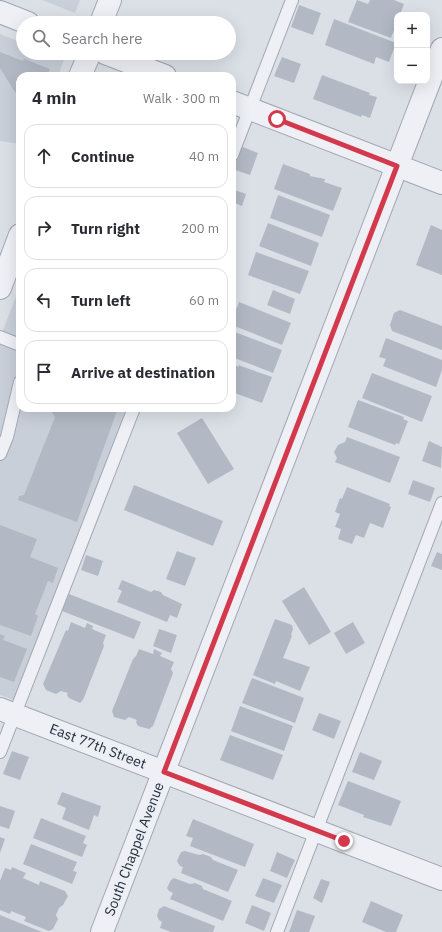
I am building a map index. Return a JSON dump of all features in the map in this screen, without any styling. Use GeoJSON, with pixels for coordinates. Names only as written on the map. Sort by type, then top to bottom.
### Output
{"type":"FeatureCollection","features":[{"type":"Feature","properties":{"kind":"street"},"geometry":{"type":"LineString","coordinates":[[104,16],[110,0]]}},
{"type":"Feature","properties":{"kind":"street"},"geometry":{"type":"LineString","coordinates":[[0,12],[16,18]]}},
{"type":"Feature","properties":{"kind":"street","name":"South Chappel Avenue"},"geometry":{"type":"LineString","coordinates":[[102,932],[442,48]]}},
{"type":"Feature","properties":{"kind":"street"},"geometry":{"type":"LineString","coordinates":[[82,72],[87,60]]}},
{"type":"Feature","properties":{"kind":"street"},"geometry":{"type":"LineString","coordinates":[[118,60],[138,71]]}},
{"type":"Feature","properties":{"kind":"street"},"geometry":{"type":"LineString","coordinates":[[241,105],[442,183]]}},
{"type":"Feature","properties":{"kind":"street"},"geometry":{"type":"LineString","coordinates":[[0,288],[16,246]]}},
{"type":"Feature","properties":{"kind":"street","name":"East 77th Street"},"geometry":{"type":"LineString","coordinates":[[7,712],[442,879]]}},
{"type":"Feature","properties":{"kind":"lane"},"geometry":{"type":"LineString","coordinates":[[236,133],[241,105],[292,0]]}},
{"type":"Feature","properties":{"kind":"lane"},"geometry":{"type":"LineString","coordinates":[[0,338],[16,344]]}},
{"type":"Feature","properties":{"kind":"lane"},"geometry":{"type":"LineString","coordinates":[[0,454],[3,436],[16,395]]}},
{"type":"Feature","properties":{"kind":"lane"},"geometry":{"type":"LineString","coordinates":[[0,752],[7,712],[132,412]]}},
{"type":"Feature","properties":{"kind":"lane"},"geometry":{"type":"LineString","coordinates":[[277,932],[442,503]]}},
{"type":"Feature","properties":{"kind":"shaded area"},"geometry":{"type":"Polygon","coordinates":[[[42,0],[80,0],[75,13],[42,0]]]}},
{"type":"Feature","properties":{"kind":"shaded area"},"geometry":{"type":"Polygon","coordinates":[[[0,34],[16,40],[16,60],[64,60],[59,72],[16,72],[16,143],[0,141],[0,34]]]}},
{"type":"Feature","properties":{"kind":"shaded area"},"geometry":{"type":"Polygon","coordinates":[[[16,296],[16,412],[132,412],[19,702],[0,695],[0,338],[16,296]]]}},
{"type":"Feature","properties":{"kind":"building"},"geometry":{"type":"Polygon","coordinates":[[[357,0],[368,4],[370,0],[394,0],[404,4],[401,12],[394,12],[394,30],[391,38],[348,22],[357,0]]]}},
{"type":"Feature","properties":{"kind":"building"},"geometry":{"type":"Polygon","coordinates":[[[299,5],[321,13],[313,35],[291,27],[299,5]]]}},
{"type":"Feature","properties":{"kind":"building"},"geometry":{"type":"Polygon","coordinates":[[[334,19],[394,42],[394,48],[389,62],[376,57],[374,64],[325,45],[334,19]]]}},
{"type":"Feature","properties":{"kind":"building"},"geometry":{"type":"Polygon","coordinates":[[[0,52],[16,58],[16,60],[27,60],[50,69],[49,72],[16,72],[16,94],[0,68],[0,52]]]}},
{"type":"Feature","properties":{"kind":"building"},"geometry":{"type":"Polygon","coordinates":[[[282,57],[301,64],[294,83],[274,76],[282,57]]]}},
{"type":"Feature","properties":{"kind":"building"},"geometry":{"type":"Polygon","coordinates":[[[322,75],[377,97],[370,118],[362,115],[361,117],[313,99],[322,75]]]}},
{"type":"Feature","properties":{"kind":"building"},"geometry":{"type":"Polygon","coordinates":[[[238,145],[258,153],[250,175],[236,170],[236,151],[238,145]]]}},
{"type":"Feature","properties":{"kind":"building"},"geometry":{"type":"Polygon","coordinates":[[[283,164],[310,174],[310,176],[325,179],[324,182],[342,188],[333,211],[274,189],[283,164]]]}},
{"type":"Feature","properties":{"kind":"building"},"geometry":{"type":"Polygon","coordinates":[[[236,190],[246,194],[242,206],[236,204],[236,190]]]}},
{"type":"Feature","properties":{"kind":"building"},"geometry":{"type":"Polygon","coordinates":[[[278,195],[330,215],[322,237],[270,218],[278,195]]]}},
{"type":"Feature","properties":{"kind":"building"},"geometry":{"type":"Polygon","coordinates":[[[268,223],[319,243],[311,266],[259,246],[268,223]]]}},
{"type":"Feature","properties":{"kind":"building"},"geometry":{"type":"Polygon","coordinates":[[[431,225],[442,230],[442,275],[416,265],[431,225]]]}},
{"type":"Feature","properties":{"kind":"building"},"geometry":{"type":"Polygon","coordinates":[[[256,252],[309,271],[300,294],[248,275],[256,252]]]}},
{"type":"Feature","properties":{"kind":"building"},"geometry":{"type":"Polygon","coordinates":[[[273,290],[295,299],[290,314],[267,305],[273,290]]]}},
{"type":"Feature","properties":{"kind":"building"},"geometry":{"type":"Polygon","coordinates":[[[239,302],[291,323],[282,345],[236,327],[237,308],[239,302]]]}},
{"type":"Feature","properties":{"kind":"building"},"geometry":{"type":"Polygon","coordinates":[[[400,310],[442,326],[442,350],[392,331],[390,325],[394,313],[400,310]]]}},
{"type":"Feature","properties":{"kind":"building"},"geometry":{"type":"Polygon","coordinates":[[[236,333],[282,350],[273,373],[236,359],[236,333]]]}},
{"type":"Feature","properties":{"kind":"building"},"geometry":{"type":"Polygon","coordinates":[[[386,338],[442,360],[442,370],[436,387],[383,366],[386,359],[379,357],[386,338]]]}},
{"type":"Feature","properties":{"kind":"building"},"geometry":{"type":"Polygon","coordinates":[[[238,365],[272,377],[262,403],[236,393],[236,366],[239,367],[238,365]]]}},
{"type":"Feature","properties":{"kind":"building"},"geometry":{"type":"Polygon","coordinates":[[[372,373],[432,396],[422,422],[362,398],[372,373]]]}},
{"type":"Feature","properties":{"kind":"building"},"geometry":{"type":"Polygon","coordinates":[[[358,400],[404,417],[403,419],[408,421],[399,444],[396,443],[395,445],[348,427],[358,400]]]}},
{"type":"Feature","properties":{"kind":"building"},"geometry":{"type":"Polygon","coordinates":[[[52,412],[117,412],[77,522],[18,500],[19,496],[24,495],[55,417],[52,412]]]}},
{"type":"Feature","properties":{"kind":"building"},"geometry":{"type":"Polygon","coordinates":[[[202,418],[234,469],[208,484],[177,433],[202,418]]]}},
{"type":"Feature","properties":{"kind":"building"},"geometry":{"type":"Polygon","coordinates":[[[347,437],[400,457],[390,483],[335,462],[337,458],[334,452],[338,445],[345,442],[347,437]]]}},
{"type":"Feature","properties":{"kind":"building"},"geometry":{"type":"Polygon","coordinates":[[[429,441],[442,447],[441,468],[422,461],[429,441]]]}},
{"type":"Feature","properties":{"kind":"building"},"geometry":{"type":"Polygon","coordinates":[[[413,480],[435,488],[430,502],[408,494],[413,480]]]}},
{"type":"Feature","properties":{"kind":"building"},"geometry":{"type":"Polygon","coordinates":[[[134,485],[223,521],[213,546],[124,510],[134,485]]]}},
{"type":"Feature","properties":{"kind":"building"},"geometry":{"type":"Polygon","coordinates":[[[347,487],[390,504],[389,506],[391,507],[383,528],[370,523],[364,538],[356,535],[352,544],[338,539],[341,529],[335,527],[340,514],[335,512],[340,498],[342,499],[347,487]]]}},
{"type":"Feature","properties":{"kind":"building"},"geometry":{"type":"Polygon","coordinates":[[[0,525],[37,539],[30,557],[58,568],[53,583],[48,581],[35,614],[38,616],[31,636],[0,625],[0,525]]]}},
{"type":"Feature","properties":{"kind":"building"},"geometry":{"type":"Polygon","coordinates":[[[177,551],[196,558],[185,586],[166,579],[177,551]]]}},
{"type":"Feature","properties":{"kind":"building"},"geometry":{"type":"Polygon","coordinates":[[[437,552],[442,554],[442,570],[431,566],[437,552]]]}},
{"type":"Feature","properties":{"kind":"building"},"geometry":{"type":"Polygon","coordinates":[[[86,555],[103,561],[98,576],[81,570],[86,555]]]}},
{"type":"Feature","properties":{"kind":"building"},"geometry":{"type":"Polygon","coordinates":[[[122,580],[151,592],[154,590],[161,592],[163,595],[182,604],[177,618],[170,615],[167,622],[117,602],[122,591],[118,589],[122,580]]]}},
{"type":"Feature","properties":{"kind":"building"},"geometry":{"type":"Polygon","coordinates":[[[304,587],[331,632],[309,645],[282,601],[304,587]]]}},
{"type":"Feature","properties":{"kind":"building"},"geometry":{"type":"Polygon","coordinates":[[[69,594],[141,622],[134,639],[62,611],[69,594]]]}},
{"type":"Feature","properties":{"kind":"building"},"geometry":{"type":"Polygon","coordinates":[[[275,619],[292,625],[293,629],[292,636],[283,658],[310,667],[300,691],[276,681],[275,684],[253,675],[275,619]]]}},
{"type":"Feature","properties":{"kind":"building"},"geometry":{"type":"Polygon","coordinates":[[[71,622],[85,628],[87,623],[93,626],[92,629],[106,635],[103,643],[104,646],[83,700],[80,703],[69,698],[67,695],[68,693],[61,691],[56,694],[46,690],[43,684],[66,630],[68,631],[71,622]]]}},
{"type":"Feature","properties":{"kind":"building"},"geometry":{"type":"Polygon","coordinates":[[[353,622],[365,643],[346,654],[334,633],[353,622]]]}},
{"type":"Feature","properties":{"kind":"building"},"geometry":{"type":"Polygon","coordinates":[[[159,629],[177,635],[171,653],[153,646],[159,629]]]}},
{"type":"Feature","properties":{"kind":"building"},"geometry":{"type":"Polygon","coordinates":[[[0,634],[5,636],[3,640],[27,649],[14,682],[0,677],[0,634]]]}},
{"type":"Feature","properties":{"kind":"building"},"geometry":{"type":"Polygon","coordinates":[[[139,649],[153,654],[154,649],[162,653],[160,656],[174,662],[171,669],[173,673],[153,726],[149,729],[138,726],[136,722],[137,720],[129,717],[125,720],[114,717],[112,711],[133,659],[139,649]]]}},
{"type":"Feature","properties":{"kind":"building"},"geometry":{"type":"Polygon","coordinates":[[[252,678],[304,698],[295,723],[242,703],[252,678]]]}},
{"type":"Feature","properties":{"kind":"building"},"geometry":{"type":"Polygon","coordinates":[[[240,706],[293,726],[284,751],[231,731],[240,706]]]}},
{"type":"Feature","properties":{"kind":"building"},"geometry":{"type":"Polygon","coordinates":[[[319,713],[341,721],[334,739],[312,730],[319,713]]]}},
{"type":"Feature","properties":{"kind":"building"},"geometry":{"type":"Polygon","coordinates":[[[230,735],[283,755],[273,780],[220,760],[230,735]]]}},
{"type":"Feature","properties":{"kind":"building"},"geometry":{"type":"Polygon","coordinates":[[[12,751],[29,757],[20,780],[3,774],[12,751]]]}},
{"type":"Feature","properties":{"kind":"building"},"geometry":{"type":"Polygon","coordinates":[[[360,752],[382,761],[374,780],[352,772],[360,752]]]}},
{"type":"Feature","properties":{"kind":"building"},"geometry":{"type":"Polygon","coordinates":[[[348,781],[401,801],[391,826],[363,817],[364,815],[338,805],[348,781]]]}},
{"type":"Feature","properties":{"kind":"building"},"geometry":{"type":"Polygon","coordinates":[[[62,792],[101,806],[98,817],[94,815],[89,830],[62,819],[66,808],[57,804],[62,792]]]}},
{"type":"Feature","properties":{"kind":"building"},"geometry":{"type":"Polygon","coordinates":[[[0,806],[15,811],[9,829],[0,826],[0,806]]]}},
{"type":"Feature","properties":{"kind":"building"},"geometry":{"type":"Polygon","coordinates":[[[41,818],[86,836],[83,843],[87,845],[82,857],[33,838],[41,818]]]}},
{"type":"Feature","properties":{"kind":"building"},"geometry":{"type":"Polygon","coordinates":[[[193,819],[254,844],[245,867],[190,846],[193,838],[186,836],[193,819]]]}},
{"type":"Feature","properties":{"kind":"building"},"geometry":{"type":"Polygon","coordinates":[[[0,837],[5,839],[0,853],[0,837]]]}},
{"type":"Feature","properties":{"kind":"building"},"geometry":{"type":"Polygon","coordinates":[[[31,844],[77,862],[73,871],[77,872],[72,884],[23,864],[31,844]]]}},
{"type":"Feature","properties":{"kind":"building"},"geometry":{"type":"Polygon","coordinates":[[[185,851],[199,855],[203,854],[211,857],[213,860],[238,870],[228,892],[181,873],[183,867],[180,866],[177,861],[181,852],[185,851]]]}},
{"type":"Feature","properties":{"kind":"building"},"geometry":{"type":"Polygon","coordinates":[[[277,852],[295,860],[287,878],[270,871],[277,852]]]}},
{"type":"Feature","properties":{"kind":"building"},"geometry":{"type":"Polygon","coordinates":[[[12,867],[26,873],[23,878],[39,885],[40,881],[65,891],[68,896],[63,905],[59,908],[56,915],[58,919],[53,929],[49,931],[24,921],[26,917],[11,911],[10,914],[0,910],[0,881],[5,868],[11,870],[12,867]]]}},
{"type":"Feature","properties":{"kind":"building"},"geometry":{"type":"Polygon","coordinates":[[[174,878],[190,884],[195,883],[202,886],[203,889],[232,901],[223,921],[170,899],[173,893],[167,888],[171,880],[174,878]]]}},
{"type":"Feature","properties":{"kind":"building"},"geometry":{"type":"Polygon","coordinates":[[[263,878],[282,885],[274,903],[255,896],[263,878]]]}},
{"type":"Feature","properties":{"kind":"building"},"geometry":{"type":"Polygon","coordinates":[[[321,879],[330,882],[322,903],[313,898],[321,879]]]}},
{"type":"Feature","properties":{"kind":"building"},"geometry":{"type":"Polygon","coordinates":[[[371,901],[403,915],[396,932],[386,932],[362,922],[371,901]]]}},
{"type":"Feature","properties":{"kind":"building"},"geometry":{"type":"Polygon","coordinates":[[[252,905],[271,913],[264,931],[245,923],[252,905]]]}},
{"type":"Feature","properties":{"kind":"building"},"geometry":{"type":"Polygon","coordinates":[[[164,906],[215,926],[213,932],[171,932],[160,928],[162,922],[157,916],[159,909],[164,906]]]}},
{"type":"Feature","properties":{"kind":"building"},"geometry":{"type":"Polygon","coordinates":[[[297,910],[315,916],[309,932],[289,932],[297,910]]]}},
{"type":"Feature","properties":{"kind":"building"},"geometry":{"type":"Polygon","coordinates":[[[0,915],[42,932],[0,932],[0,915]]]}},
{"type":"Feature","properties":{"kind":"route"},"geometry":{"type":"LineString","coordinates":[[277,119],[397,166],[164,772],[344,841]]}}]}
